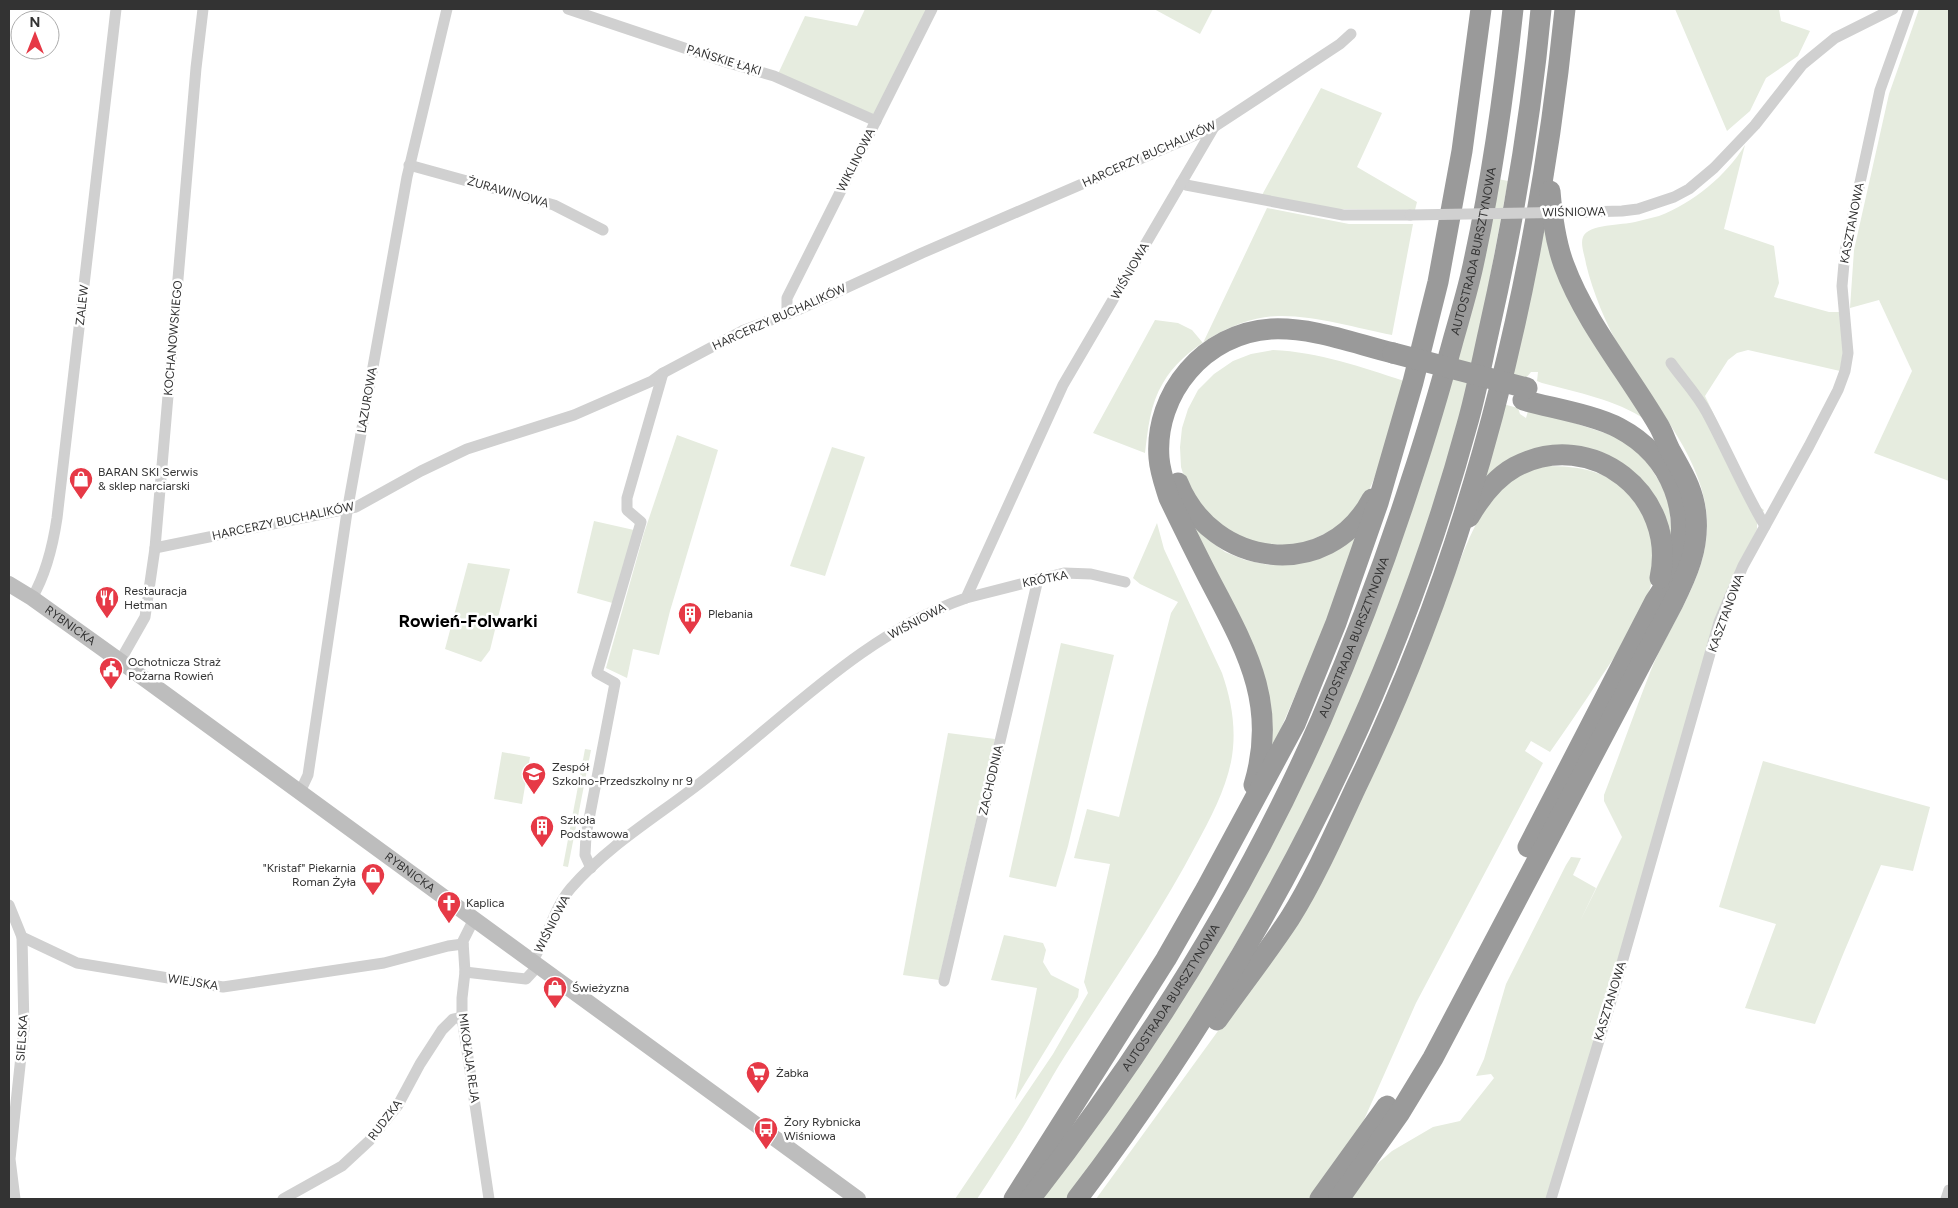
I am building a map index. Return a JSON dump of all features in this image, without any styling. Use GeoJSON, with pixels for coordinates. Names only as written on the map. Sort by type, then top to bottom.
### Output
{"type":"FeatureCollection","features":[{"type":"Feature","properties":{"kind":"highway"},"geometry":{"type":"LineString","coordinates":[[1014,1199],[1166,959],[1295,724],[1336,623],[1378,503],[1413,382],[1438,282],[1462,150],[1482,9]]}},
{"type":"Feature","properties":{"kind":"highway","name":"AUTOSTRADA BURSZTYNOWA"},"geometry":{"type":"LineString","coordinates":[[1030,1199],[1088,1124],[1134,1057],[1220,918],[1259,848],[1291,783],[1320,722],[1359,629],[1391,544],[1429,427],[1474,264],[1489,188],[1512,9]]}},
{"type":"Feature","properties":{"kind":"highway"},"geometry":{"type":"LineString","coordinates":[[1077,1199],[1130,1128],[1202,1020],[1246,947],[1296,857],[1358,727],[1401,623],[1431,540],[1468,423],[1504,263],[1531,104],[1541,9]]}},
{"type":"Feature","properties":{"kind":"highway"},"geometry":{"type":"LineString","coordinates":[[1130,1128],[1175,1078],[1290,917],[1326,851],[1375,747],[1428,619],[1457,537],[1507,359],[1527,269],[1548,150],[1565,9]]}},
{"type":"Feature","properties":{"kind":"highway"},"geometry":{"type":"LineString","coordinates":[[1339,1199],[1399,1114],[1433,1058],[1685,578],[1693,555],[1696,517],[1690,485],[1670,450],[1660,427],[1579,298],[1564,266],[1556,241],[1552,218],[1548,150]]}},
{"type":"Feature","properties":{"kind":"highway"},"geometry":{"type":"LineString","coordinates":[[1243,821],[1257,775],[1262,745],[1263,721],[1256,679],[1236,630],[1187,536],[1167,492],[1159,458],[1159,438],[1164,414],[1172,392],[1202,356],[1228,339],[1248,333],[1292,329],[1321,334],[1392,359],[1525,394],[1604,409],[1624,417],[1652,434],[1670,450]]}},
{"type":"Feature","properties":{"kind":"highway"},"geometry":{"type":"LineString","coordinates":[[1388,468],[1370,503],[1346,532],[1329,543],[1310,550],[1289,555],[1265,554],[1245,550],[1224,540],[1207,527],[1193,512],[1175,477],[1172,439],[1176,416],[1195,382],[1210,367],[1233,352],[1248,346],[1286,342],[1392,359]]}},
{"type":"Feature","properties":{"kind":"highway"},"geometry":{"type":"LineString","coordinates":[[1320,1199],[1386,1108],[1419,1053],[1655,601],[1672,572],[1682,536],[1680,504],[1673,484],[1666,471],[1646,446],[1618,427],[1525,394]]}},
{"type":"Feature","properties":{"kind":"highway"},"geometry":{"type":"LineString","coordinates":[[1457,537],[1483,495],[1496,480],[1515,467],[1539,458],[1558,455],[1592,459],[1610,466],[1634,484],[1653,511],[1662,540],[1664,558],[1655,601]]}},
{"type":"Feature","properties":{"kind":"street","name":"ZALEW"},"geometry":{"type":"LineString","coordinates":[[32,598],[37,590],[53,546],[57,518],[116,9]]}},
{"type":"Feature","properties":{"kind":"street","name":"KOCHANOWSKIEGO"},"geometry":{"type":"LineString","coordinates":[[120,661],[145,617],[155,548],[194,88],[203,9]]}},
{"type":"Feature","properties":{"kind":"street","name":"LAZUROWA"},"geometry":{"type":"LineString","coordinates":[[300,792],[308,776],[348,510],[409,165],[447,9]]}},
{"type":"Feature","properties":{"kind":"street","name":"PAŃSKIE ŁĄKI"},"geometry":{"type":"LineString","coordinates":[[568,9],[604,15],[729,63],[774,76],[876,121]]}},
{"type":"Feature","properties":{"kind":"street","name":"WIKLINOWA"},"geometry":{"type":"LineString","coordinates":[[787,314],[787,298],[932,9]]}},
{"type":"Feature","properties":{"kind":"street","name":"WIŚNIOWA"},"geometry":{"type":"LineString","coordinates":[[1181,183],[1343,215],[1614,212],[1638,209],[1674,197],[1689,189],[1714,168],[1755,124],[1802,65],[1835,38],[1893,9]]}},
{"type":"Feature","properties":{"kind":"street","name":"KASZTANOWA"},"geometry":{"type":"LineString","coordinates":[[1551,1199],[1614,991],[1720,622],[1743,566],[1838,390],[1844,371],[1848,353],[1842,286],[1845,252],[1880,90],[1909,9]]}},
{"type":"Feature","properties":{"kind":"street","name":"HARCERZY BUCHALIKÓW"},"geometry":{"type":"LineString","coordinates":[[155,548],[348,510],[467,449],[574,415],[652,381],[663,373],[742,331],[787,314],[922,253],[1214,127],[1340,44],[1351,34]]}},
{"type":"Feature","properties":{"kind":"street","name":"WIŚNIOWA"},"geometry":{"type":"LineString","coordinates":[[535,964],[562,899],[612,849],[711,775],[805,695],[858,656],[899,628],[942,606],[966,598],[1063,385],[1214,127]]}},
{"type":"Feature","properties":{"kind":"street","name":"ŻURAWINOWA"},"geometry":{"type":"LineString","coordinates":[[409,165],[554,205],[603,230]]}},
{"type":"Feature","properties":{"kind":"street"},"geometry":{"type":"LineString","coordinates":[[1671,363],[1694,391],[1706,412],[1764,526]]}},
{"type":"Feature","properties":{"kind":"street"},"geometry":{"type":"LineString","coordinates":[[591,868],[585,855],[586,836],[615,682],[597,673],[641,522],[627,510],[626,498],[663,373]]}},
{"type":"Feature","properties":{"kind":"street","name":"KRÓTKA"},"geometry":{"type":"LineString","coordinates":[[966,598],[1038,578],[1064,573],[1091,574],[1125,582]]}},
{"type":"Feature","properties":{"kind":"street","name":"ZACHODNIA"},"geometry":{"type":"LineString","coordinates":[[944,981],[1038,578]]}},
{"type":"Feature","properties":{"kind":"street","name":"RYBNICKA"},"geometry":{"type":"LineString","coordinates":[[9,584],[32,598],[120,661],[858,1199]]}},
{"type":"Feature","properties":{"kind":"street"},"geometry":{"type":"LineString","coordinates":[[9,904],[22,937]]}},
{"type":"Feature","properties":{"kind":"street","name":"MIKOŁAJA REJA"},"geometry":{"type":"LineString","coordinates":[[474,919],[464,936],[463,944],[466,972],[462,998],[462,1018],[489,1199]]}},
{"type":"Feature","properties":{"kind":"street","name":"WIEJSKA"},"geometry":{"type":"LineString","coordinates":[[22,937],[78,963],[223,987],[384,963],[448,946],[463,944]]}},
{"type":"Feature","properties":{"kind":"street","name":"SIELSKA"},"geometry":{"type":"LineString","coordinates":[[15,1199],[10,1159],[24,1028],[22,937]]}},
{"type":"Feature","properties":{"kind":"street"},"geometry":{"type":"LineString","coordinates":[[466,972],[526,979],[535,964]]}},
{"type":"Feature","properties":{"kind":"street","name":"RUDZKA"},"geometry":{"type":"LineString","coordinates":[[283,1199],[342,1166],[369,1141],[398,1105],[420,1064],[442,1030],[451,1020],[462,1018]]}},
{"type":"Feature","properties":{"kind":"street"},"geometry":{"type":"LineString","coordinates":[[1946,1199],[1949,1190]]}},
{"type":"Feature","properties":{"kind":"shaded area"},"geometry":{"type":"Polygon","coordinates":[[[865,9],[928,9],[875,115],[778,74],[805,16],[857,26],[865,9]]]}},
{"type":"Feature","properties":{"kind":"shaded area"},"geometry":{"type":"Polygon","coordinates":[[[1154,9],[1213,9],[1200,34],[1154,9]]]}},
{"type":"Feature","properties":{"kind":"shaded area"},"geometry":{"type":"Polygon","coordinates":[[[1675,9],[1779,9],[1781,21],[1810,31],[1798,56],[1766,78],[1750,111],[1727,131],[1675,9]]]}},
{"type":"Feature","properties":{"kind":"shaded area"},"geometry":{"type":"Polygon","coordinates":[[[1919,9],[1949,9],[1949,481],[1874,453],[1912,371],[1879,300],[1850,308],[1854,250],[1889,94],[1919,9]]]}},
{"type":"Feature","properties":{"kind":"shaded area"},"geometry":{"type":"Polygon","coordinates":[[[1321,88],[1382,113],[1357,167],[1417,202],[1415,210],[1332,209],[1262,195],[1321,88]]]}},
{"type":"Feature","properties":{"kind":"shaded area"},"geometry":{"type":"Polygon","coordinates":[[[1745,145],[1724,229],[1774,246],[1779,283],[1774,297],[1829,312],[1840,312],[1844,346],[1840,371],[1748,350],[1737,353],[1728,360],[1705,396],[1758,506],[1764,510],[1757,523],[1757,529],[1721,604],[1609,994],[1546,1199],[1348,1199],[1371,1169],[1392,1151],[1433,1127],[1460,1121],[1494,1078],[1491,1074],[1476,1076],[1484,1059],[1506,984],[1566,865],[1571,857],[1581,858],[1573,875],[1596,888],[1580,921],[1622,837],[1604,801],[1604,795],[1651,670],[1687,598],[1702,561],[1707,521],[1704,498],[1697,475],[1687,453],[1633,370],[1605,319],[1589,275],[1582,240],[1586,233],[1598,227],[1635,222],[1659,216],[1684,204],[1718,178],[1745,145]]]}},
{"type":"Feature","properties":{"kind":"shaded area"},"geometry":{"type":"Polygon","coordinates":[[[1498,179],[1508,181],[1474,362],[1436,504],[1366,691],[1299,835],[1175,1048],[1067,1199],[1039,1199],[1102,1114],[1331,713],[1498,179]]]}},
{"type":"Feature","properties":{"kind":"shaded area"},"geometry":{"type":"Polygon","coordinates":[[[1267,208],[1349,224],[1413,224],[1392,335],[1320,320],[1278,316],[1262,318],[1229,328],[1203,343],[1267,208]]]}},
{"type":"Feature","properties":{"kind":"shaded area"},"geometry":{"type":"Polygon","coordinates":[[[1545,225],[1646,420],[1609,402],[1537,381],[1538,372],[1531,372],[1526,378],[1511,374],[1545,225]]]}},
{"type":"Feature","properties":{"kind":"shaded area"},"geometry":{"type":"Polygon","coordinates":[[[1155,320],[1178,323],[1192,330],[1203,343],[1184,357],[1163,383],[1155,399],[1150,417],[1145,453],[1093,433],[1155,320]]]}},
{"type":"Feature","properties":{"kind":"shaded area"},"geometry":{"type":"Polygon","coordinates":[[[1273,350],[1323,357],[1404,381],[1379,467],[1370,488],[1356,510],[1339,527],[1298,546],[1251,543],[1213,523],[1187,486],[1181,467],[1180,447],[1182,428],[1188,409],[1198,390],[1214,374],[1233,361],[1251,354],[1273,350]]]}},
{"type":"Feature","properties":{"kind":"shaded area"},"geometry":{"type":"Polygon","coordinates":[[[1503,404],[1518,408],[1520,414],[1526,418],[1528,411],[1565,420],[1617,437],[1642,454],[1669,497],[1672,543],[1654,495],[1649,488],[1629,470],[1598,452],[1483,483],[1503,404]]]}},
{"type":"Feature","properties":{"kind":"shaded area"},"geometry":{"type":"Polygon","coordinates":[[[677,435],[718,450],[670,611],[659,655],[633,649],[627,678],[606,668],[644,533],[677,435]]]}},
{"type":"Feature","properties":{"kind":"shaded area"},"geometry":{"type":"Polygon","coordinates":[[[832,447],[865,457],[825,576],[790,566],[832,447]]]}},
{"type":"Feature","properties":{"kind":"shaded area"},"geometry":{"type":"Polygon","coordinates":[[[1542,466],[1571,467],[1596,473],[1619,485],[1629,495],[1650,527],[1653,562],[1651,586],[1646,601],[1623,644],[1550,752],[1531,741],[1525,751],[1543,763],[1416,1003],[1355,1140],[1311,1199],[1096,1199],[1247,991],[1448,591],[1478,519],[1496,494],[1507,483],[1519,475],[1542,466]]]}},
{"type":"Feature","properties":{"kind":"shaded area"},"geometry":{"type":"Polygon","coordinates":[[[594,521],[634,530],[616,604],[577,593],[594,521]]]}},
{"type":"Feature","properties":{"kind":"shaded area"},"geometry":{"type":"Polygon","coordinates":[[[1157,523],[1164,549],[1226,684],[1233,717],[1234,739],[1228,773],[1212,815],[1182,871],[1065,1055],[1005,1156],[977,1199],[955,1199],[1053,1054],[1088,993],[1084,982],[1110,864],[1074,858],[1087,809],[1119,817],[1171,613],[1178,602],[1140,584],[1133,578],[1157,523]]]}},
{"type":"Feature","properties":{"kind":"shaded area"},"geometry":{"type":"Polygon","coordinates":[[[1191,523],[1205,537],[1225,552],[1245,560],[1269,565],[1286,564],[1361,530],[1329,617],[1268,758],[1270,741],[1191,523]]]}},
{"type":"Feature","properties":{"kind":"shaded area"},"geometry":{"type":"Polygon","coordinates":[[[468,563],[510,569],[490,650],[481,662],[445,649],[468,563]]]}},
{"type":"Feature","properties":{"kind":"shaded area"},"geometry":{"type":"Polygon","coordinates":[[[1061,643],[1114,655],[1068,846],[1056,887],[1009,877],[1061,643]]]}},
{"type":"Feature","properties":{"kind":"shaded area"},"geometry":{"type":"Polygon","coordinates":[[[948,733],[995,739],[939,980],[903,975],[948,733]]]}},
{"type":"Feature","properties":{"kind":"shaded area"},"geometry":{"type":"Polygon","coordinates":[[[585,749],[591,750],[568,867],[563,866],[585,749]]]}},
{"type":"Feature","properties":{"kind":"shaded area"},"geometry":{"type":"Polygon","coordinates":[[[502,752],[530,757],[522,804],[494,799],[502,752]]]}},
{"type":"Feature","properties":{"kind":"shaded area"},"geometry":{"type":"Polygon","coordinates":[[[1763,761],[1930,807],[1913,871],[1881,865],[1815,1024],[1745,1008],[1776,924],[1719,907],[1763,761]]]}},
{"type":"Feature","properties":{"kind":"shaded area"},"geometry":{"type":"Polygon","coordinates":[[[1004,935],[1043,943],[1046,950],[1043,962],[1051,975],[1079,989],[1078,997],[1015,1100],[1037,988],[991,980],[1004,935]]]}},
{"type":"Feature","properties":{"kind":"place","name":"BARAN SKI Serwis & sklep narciarski"},"geometry":{"type":"Point","coordinates":[81,500]}},
{"type":"Feature","properties":{"kind":"place","name":"Restauracja Hetman"},"geometry":{"type":"Point","coordinates":[107,619]}},
{"type":"Feature","properties":{"kind":"place","name":"Plebania"},"geometry":{"type":"Point","coordinates":[690,635]}},
{"type":"Feature","properties":{"kind":"place","name":"Ochotnicza Straż Pożarna Rowień"},"geometry":{"type":"Point","coordinates":[111,690]}},
{"type":"Feature","properties":{"kind":"place","name":"Zespół Szkolno-Przedszkolny nr 9"},"geometry":{"type":"Point","coordinates":[534,795]}},
{"type":"Feature","properties":{"kind":"place","name":"Szkoła Podstawowa"},"geometry":{"type":"Point","coordinates":[542,848]}},
{"type":"Feature","properties":{"kind":"place","name":"\"Kristaf\" Piekarnia Roman Żyła"},"geometry":{"type":"Point","coordinates":[373,896]}},
{"type":"Feature","properties":{"kind":"place","name":"Kaplica"},"geometry":{"type":"Point","coordinates":[449,924]}},
{"type":"Feature","properties":{"kind":"place","name":"Świeżyzna"},"geometry":{"type":"Point","coordinates":[555,1009]}},
{"type":"Feature","properties":{"kind":"place","name":"Żabka"},"geometry":{"type":"Point","coordinates":[758,1094]}},
{"type":"Feature","properties":{"kind":"place","name":"Żory Rybnicka Wiśniowa"},"geometry":{"type":"Point","coordinates":[766,1150]}},
{"type":"Feature","properties":{"kind":"district","name":"Rowień-Folwarki"},"geometry":{"type":"Point","coordinates":[468,621]}}]}
